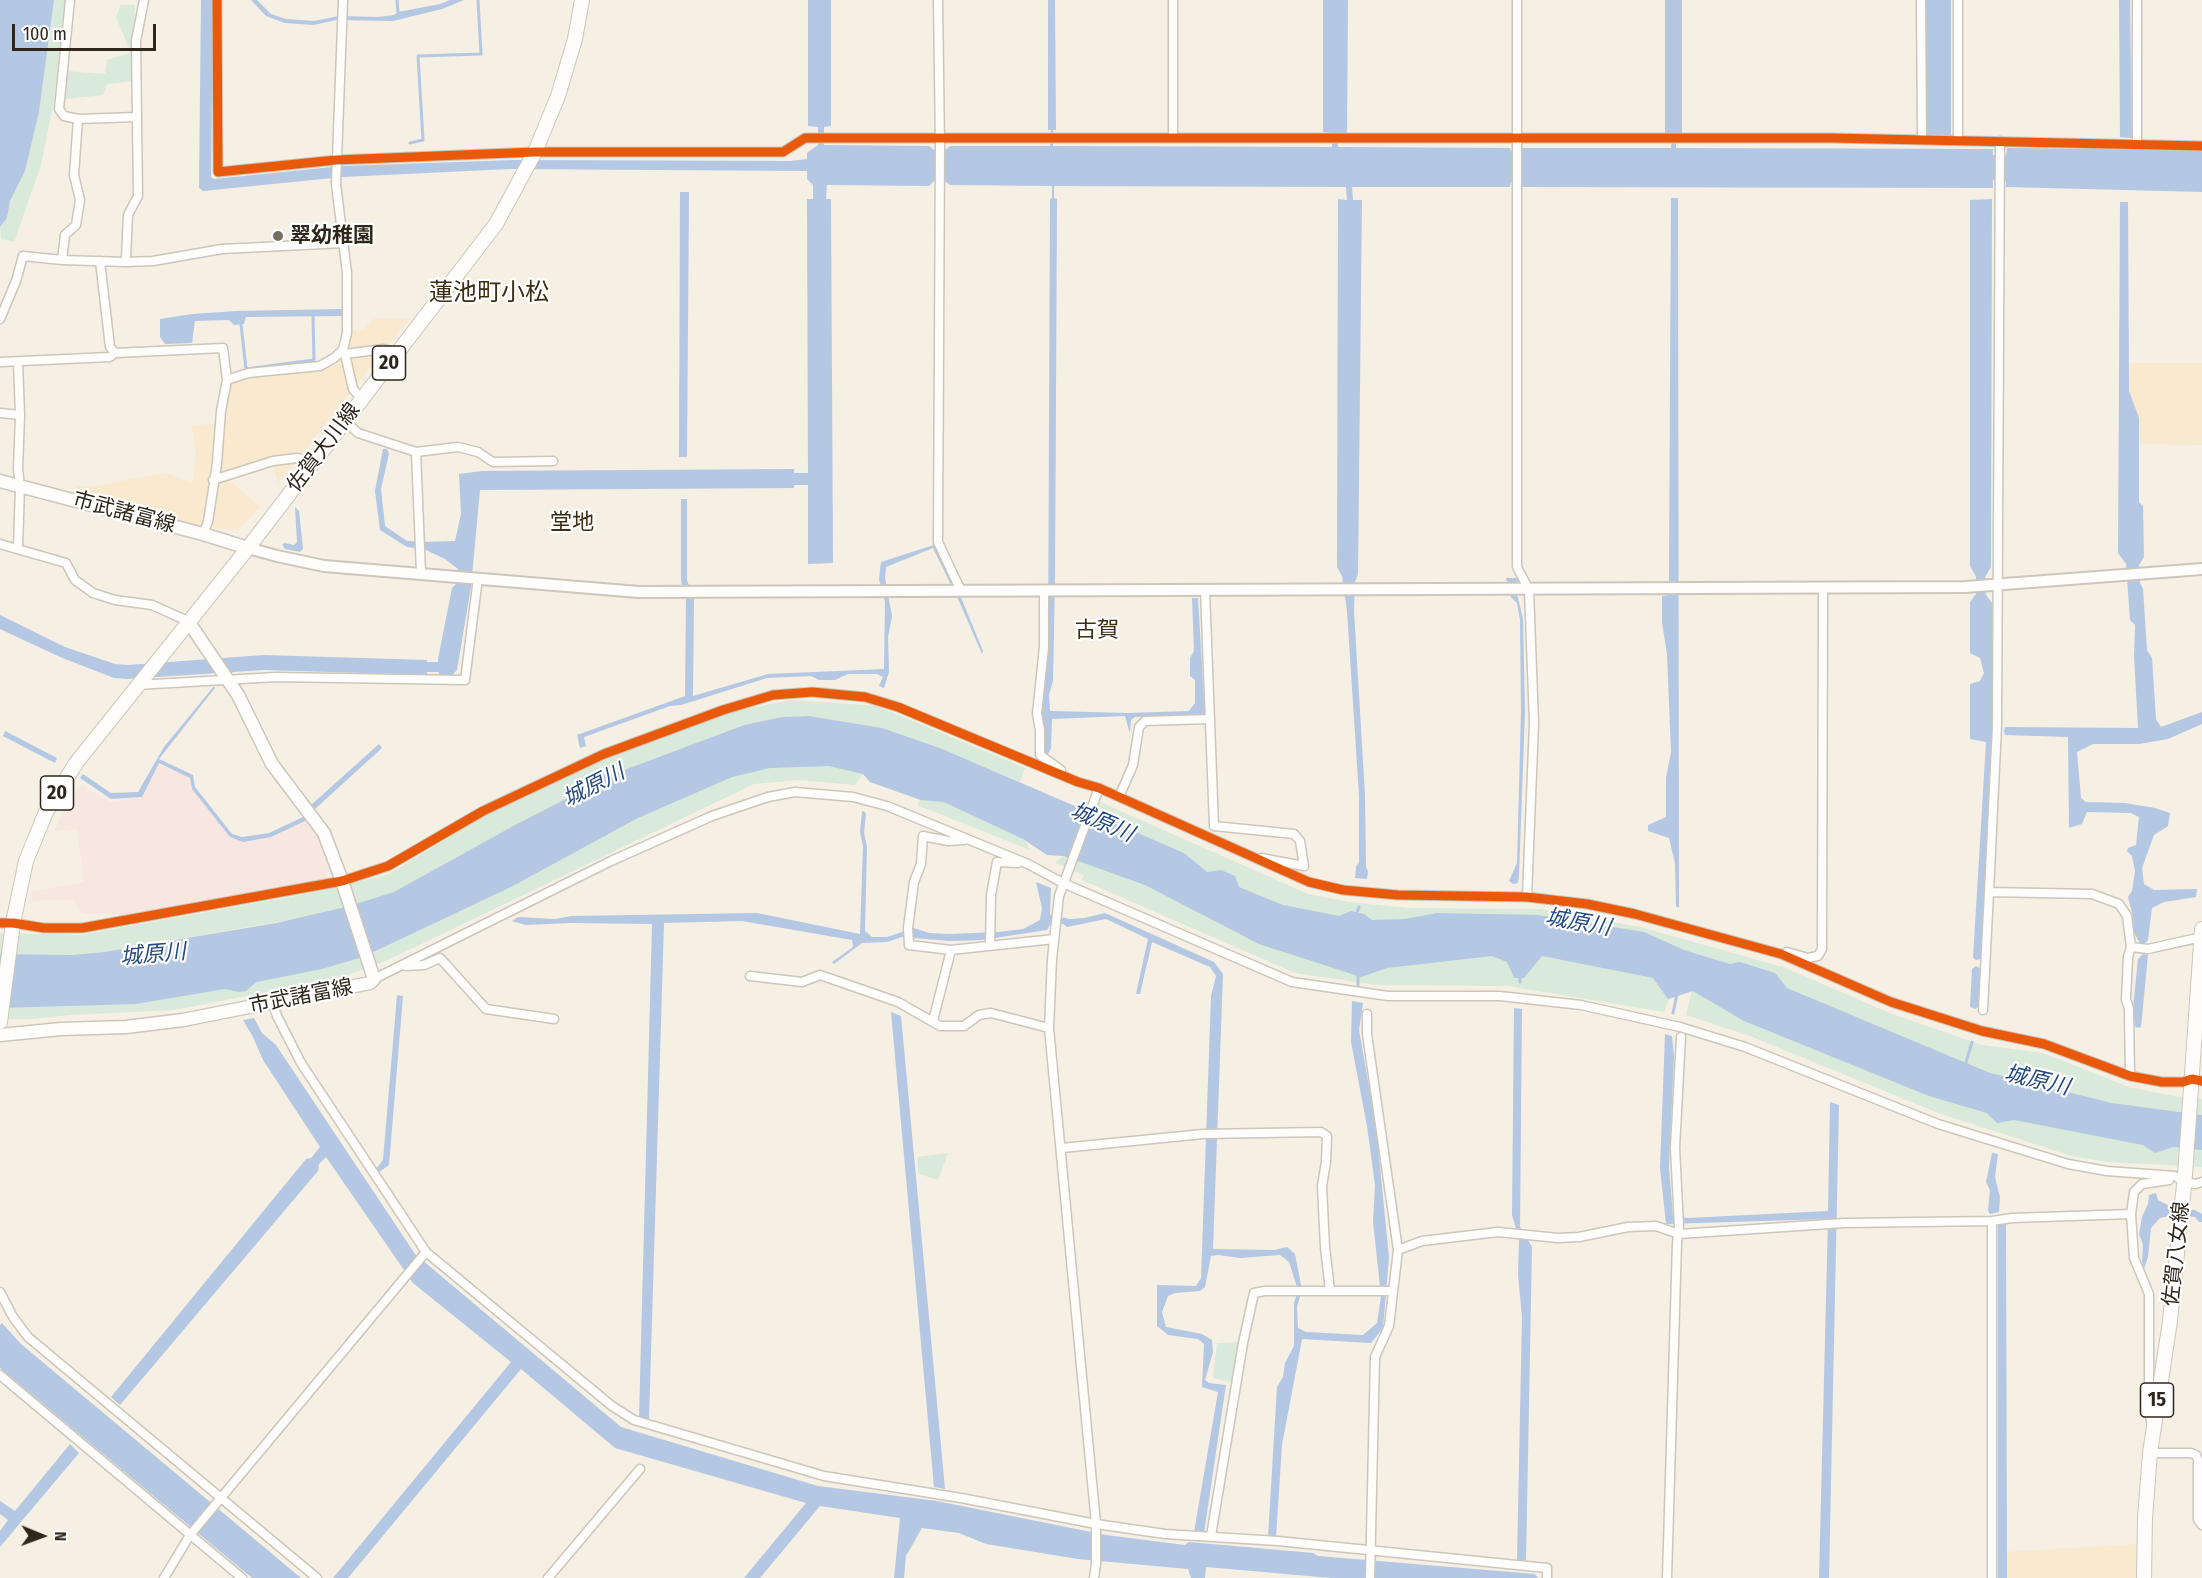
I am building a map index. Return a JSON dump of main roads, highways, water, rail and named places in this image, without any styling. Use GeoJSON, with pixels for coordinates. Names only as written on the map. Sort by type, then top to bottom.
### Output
{"type":"FeatureCollection","features":[{"type":"Feature","properties":{"kind":"main road","name":"佐賀大川線"},"geometry":{"type":"LineString","coordinates":[[7,923],[26,861],[46,812],[76,763],[248,548],[496,224],[536,152],[558,96],[575,39],[582,0]]}},
{"type":"Feature","properties":{"kind":"main road","name":"市武諸富線"},"geometry":{"type":"LineString","coordinates":[[0,481],[248,548]]}},
{"type":"Feature","properties":{"kind":"main road","name":"市武諸富線"},"geometry":{"type":"LineString","coordinates":[[0,1035],[61,1029],[126,1027],[183,1020],[370,983],[374,976],[324,833],[272,764],[238,694],[188,621]]}},
{"type":"Feature","properties":{"kind":"main road","name":"20"},"geometry":{"type":"LineString","coordinates":[[0,1022],[7,923]]}},
{"type":"Feature","properties":{"kind":"main road","name":"佐賀八女線"},"geometry":{"type":"LineString","coordinates":[[2144,1578],[2145,1518],[2152,1432],[2170,1321],[2195,1081],[2202,929]]}},
{"type":"Feature","properties":{"kind":"water"},"geometry":{"type":"Polygon","coordinates":[[[0,0],[54,0],[39,112],[25,171],[10,201],[7,218],[0,227],[0,0]]]}},
{"type":"Feature","properties":{"kind":"water"},"geometry":{"type":"Polygon","coordinates":[[[201,0],[213,0],[211,177],[214,179],[342,166],[515,160],[790,161],[807,159],[807,153],[818,145],[818,127],[808,126],[808,0],[831,0],[831,126],[824,127],[824,145],[929,146],[934,150],[945,150],[950,146],[1050,146],[1048,0],[1055,0],[1056,130],[1053,130],[1053,146],[1332,147],[1332,133],[1323,132],[1323,0],[1348,0],[1347,133],[1337,133],[1338,147],[1510,148],[1511,151],[1521,152],[1522,148],[1671,148],[1672,134],[1665,133],[1665,0],[1682,0],[1682,133],[1676,134],[1676,148],[1993,149],[1993,155],[2006,156],[2007,148],[2202,150],[2202,192],[2006,187],[2006,181],[1993,180],[1993,188],[1521,187],[1521,182],[1511,182],[1510,187],[1352,187],[1353,200],[1362,200],[1358,574],[1355,582],[1354,611],[1368,871],[1367,879],[1355,878],[1359,862],[1359,796],[1347,611],[1342,576],[1337,567],[1338,199],[1347,200],[1346,187],[1054,186],[1054,198],[1057,199],[1055,581],[1053,681],[1049,695],[1050,711],[1128,713],[1189,711],[1195,703],[1195,680],[1190,676],[1190,658],[1194,651],[1192,598],[1198,598],[1205,715],[1135,717],[1131,720],[1130,734],[1125,716],[1052,719],[1051,748],[1047,756],[1042,752],[1041,715],[1048,655],[1050,199],[1052,198],[1052,186],[950,185],[945,181],[934,181],[929,186],[827,185],[826,199],[831,199],[833,563],[808,564],[808,485],[794,485],[794,488],[480,490],[471,587],[457,670],[451,676],[439,676],[438,659],[458,569],[445,559],[424,549],[407,547],[380,530],[375,491],[383,449],[387,449],[389,454],[381,489],[385,526],[407,541],[455,541],[461,514],[459,474],[482,471],[794,469],[794,473],[808,473],[807,199],[813,199],[813,185],[807,179],[807,171],[510,169],[343,177],[203,191],[199,188],[201,0]]]}},
{"type":"Feature","properties":{"kind":"water"},"geometry":{"type":"Polygon","coordinates":[[[251,0],[257,0],[271,14],[286,19],[314,21],[339,16],[394,15],[398,12],[450,0],[464,0],[442,9],[393,21],[336,20],[314,25],[285,23],[266,16],[251,0]]]}},
{"type":"Feature","properties":{"kind":"water"},"geometry":{"type":"Polygon","coordinates":[[[1925,0],[1951,0],[1951,135],[1926,135],[1925,0]]]}},
{"type":"Feature","properties":{"kind":"water"},"geometry":{"type":"Polygon","coordinates":[[[2119,0],[2130,0],[2132,138],[2120,137],[2119,0]]]}},
{"type":"Feature","properties":{"kind":"water"},"geometry":{"type":"Polygon","coordinates":[[[680,192],[689,192],[687,457],[679,457],[680,192]]]}},
{"type":"Feature","properties":{"kind":"water"},"geometry":{"type":"Polygon","coordinates":[[[1671,198],[1678,198],[1679,908],[1676,906],[1675,863],[1669,838],[1648,831],[1648,825],[1666,817],[1666,778],[1671,752],[1662,596],[1669,595],[1671,198]]]}},
{"type":"Feature","properties":{"kind":"water"},"geometry":{"type":"Polygon","coordinates":[[[1992,199],[1991,567],[1985,577],[1986,595],[1992,603],[1993,730],[1981,959],[1976,960],[1973,958],[1986,742],[1970,739],[1970,684],[1980,681],[1984,673],[1980,658],[1970,653],[1970,602],[1976,594],[1976,577],[1970,566],[1970,200],[1992,199]]]}},
{"type":"Feature","properties":{"kind":"water"},"geometry":{"type":"Polygon","coordinates":[[[2120,202],[2128,202],[2129,391],[2139,418],[2139,502],[2143,506],[2144,557],[2139,565],[2140,583],[2143,589],[2147,650],[2152,658],[2156,719],[2161,727],[2202,712],[2202,724],[2168,739],[2139,744],[2093,744],[2077,752],[2081,798],[2086,802],[2125,803],[2170,813],[2168,826],[2154,835],[2142,868],[2144,884],[2154,890],[2197,889],[2196,897],[2164,902],[2152,908],[2148,940],[2144,944],[2140,943],[2134,933],[2128,897],[2132,891],[2135,871],[2132,856],[2127,851],[2128,848],[2136,845],[2139,817],[2131,813],[2087,812],[2082,824],[2069,828],[2068,737],[2005,735],[2004,731],[2005,727],[2138,728],[2134,656],[2135,625],[2130,620],[2126,564],[2118,553],[2120,202]]]}},
{"type":"Feature","properties":{"kind":"water"},"geometry":{"type":"Polygon","coordinates":[[[342,309],[342,316],[246,317],[244,324],[234,325],[229,320],[195,321],[192,343],[165,344],[160,337],[160,319],[192,314],[342,309]]]}},
{"type":"Feature","properties":{"kind":"water"},"geometry":{"type":"Polygon","coordinates":[[[681,499],[687,499],[687,580],[694,599],[693,696],[768,674],[884,669],[885,602],[879,579],[881,562],[934,545],[962,600],[983,651],[982,654],[933,548],[886,567],[885,578],[892,616],[888,637],[889,672],[884,688],[879,686],[883,677],[877,674],[848,674],[835,680],[819,680],[811,676],[767,678],[681,705],[670,706],[584,737],[586,746],[580,748],[577,735],[685,696],[686,599],[681,581],[681,499]]]}},
{"type":"Feature","properties":{"kind":"water"},"geometry":{"type":"Polygon","coordinates":[[[295,507],[299,511],[303,549],[300,552],[285,549],[282,544],[294,545],[297,542],[295,507]]]}},
{"type":"Feature","properties":{"kind":"water"},"geometry":{"type":"Polygon","coordinates":[[[1506,578],[1518,578],[1519,582],[1512,582],[1523,619],[1525,711],[1519,875],[1518,883],[1513,884],[1509,881],[1517,863],[1521,710],[1520,620],[1517,603],[1511,597],[1506,578]]]}},
{"type":"Feature","properties":{"kind":"water"},"geometry":{"type":"Polygon","coordinates":[[[0,615],[65,647],[115,664],[264,655],[427,660],[427,675],[264,670],[114,678],[60,657],[0,629],[0,615]]]}},
{"type":"Feature","properties":{"kind":"water"},"geometry":{"type":"Polygon","coordinates":[[[214,686],[215,688],[159,759],[193,775],[195,787],[232,834],[242,837],[269,833],[303,817],[307,820],[271,837],[243,842],[230,837],[192,789],[190,778],[159,763],[142,797],[111,799],[80,778],[83,774],[111,793],[138,792],[164,747],[214,686]]]}},
{"type":"Feature","properties":{"kind":"water","name":"城原川"},"geometry":{"type":"Polygon","coordinates":[[[809,716],[882,728],[940,748],[1184,853],[1207,872],[1221,870],[1235,876],[1239,887],[1283,905],[1339,916],[1351,911],[1364,914],[1372,920],[1405,919],[1437,913],[1538,915],[1644,932],[1684,950],[1730,964],[1740,962],[1775,973],[1787,988],[1990,1073],[2112,1103],[2202,1115],[2202,1150],[2173,1147],[2155,1153],[2143,1145],[2014,1120],[1997,1123],[1987,1113],[1929,1096],[1744,1021],[1693,991],[1668,999],[1653,978],[1542,956],[1524,978],[1514,978],[1507,962],[1492,956],[1387,968],[1361,977],[1259,944],[1145,885],[1064,856],[1047,855],[1023,839],[944,802],[921,800],[870,782],[863,774],[829,766],[770,768],[732,777],[638,818],[511,887],[363,957],[322,969],[257,982],[246,991],[238,992],[225,989],[135,1004],[0,1008],[0,954],[72,955],[104,952],[276,923],[346,907],[394,892],[591,786],[593,779],[604,774],[608,776],[744,725],[782,717],[809,716]]]}},
{"type":"Feature","properties":{"kind":"water"},"geometry":{"type":"Polygon","coordinates":[[[5,731],[57,758],[55,763],[3,736],[5,731]]]}},
{"type":"Feature","properties":{"kind":"water"},"geometry":{"type":"Polygon","coordinates":[[[379,744],[382,748],[315,809],[311,805],[379,744]]]}},
{"type":"Feature","properties":{"kind":"water"},"geometry":{"type":"Polygon","coordinates":[[[864,811],[866,814],[864,833],[867,847],[865,931],[872,937],[887,937],[914,928],[929,933],[949,934],[1023,929],[1040,920],[1042,908],[1036,882],[1051,888],[1050,915],[1070,919],[1105,913],[1214,962],[1223,974],[1213,1249],[1274,1250],[1287,1247],[1295,1254],[1302,1290],[1297,1307],[1298,1328],[1306,1332],[1363,1335],[1377,1323],[1381,1296],[1373,1222],[1375,1185],[1367,1126],[1351,1042],[1352,1001],[1363,1003],[1359,1030],[1376,1126],[1389,1257],[1383,1328],[1371,1343],[1302,1339],[1282,1445],[1276,1537],[1268,1537],[1277,1387],[1283,1377],[1285,1363],[1294,1346],[1294,1303],[1298,1290],[1289,1262],[1280,1255],[1240,1258],[1211,1256],[1205,1287],[1200,1291],[1175,1293],[1168,1296],[1162,1312],[1166,1327],[1202,1334],[1212,1340],[1213,1352],[1205,1380],[1209,1383],[1226,1385],[1204,1533],[1194,1532],[1218,1392],[1202,1387],[1204,1344],[1198,1339],[1168,1335],[1157,1326],[1157,1285],[1196,1286],[1201,1278],[1211,996],[1216,976],[1210,967],[1152,942],[1140,994],[1136,994],[1148,939],[1106,919],[1067,927],[1063,924],[1051,923],[1047,930],[982,940],[950,941],[902,937],[887,942],[862,943],[834,964],[832,962],[853,947],[852,940],[742,921],[664,923],[649,1420],[639,1418],[652,924],[526,925],[512,921],[518,917],[555,919],[571,916],[757,913],[860,934],[863,846],[860,832],[864,811]]]}},
{"type":"Feature","properties":{"kind":"water"},"geometry":{"type":"Polygon","coordinates":[[[2143,954],[2148,955],[2141,1027],[2137,1028],[2133,1008],[2138,959],[2143,954]]]}},
{"type":"Feature","properties":{"kind":"water"},"geometry":{"type":"Polygon","coordinates":[[[1976,966],[1981,969],[1979,1006],[1975,1009],[1970,1007],[1972,969],[1976,966]]]}},
{"type":"Feature","properties":{"kind":"water"},"geometry":{"type":"Polygon","coordinates":[[[397,995],[403,996],[389,1165],[378,1173],[376,1169],[383,1160],[397,995]]]}},
{"type":"Feature","properties":{"kind":"water"},"geometry":{"type":"Polygon","coordinates":[[[1514,1008],[1522,1009],[1520,1227],[1532,1247],[1526,1560],[1517,1560],[1522,1317],[1518,1275],[1519,1239],[1512,1215],[1514,1008]]]}},
{"type":"Feature","properties":{"kind":"water"},"geometry":{"type":"Polygon","coordinates":[[[891,1012],[901,1016],[945,1489],[934,1487],[891,1012]]]}},
{"type":"Feature","properties":{"kind":"water"},"geometry":{"type":"Polygon","coordinates":[[[254,1018],[262,1033],[276,1045],[415,1254],[621,1427],[818,1486],[937,1501],[1106,1535],[1185,1545],[1189,1542],[1313,1553],[1318,1556],[1535,1574],[1538,1578],[1331,1578],[1206,1567],[1205,1578],[1191,1578],[1188,1569],[1078,1559],[986,1544],[959,1533],[922,1528],[906,1556],[904,1578],[894,1578],[900,1518],[820,1506],[760,1578],[744,1578],[806,1503],[615,1448],[521,1369],[348,1578],[333,1578],[511,1362],[413,1283],[326,1157],[319,1164],[318,1171],[120,1405],[111,1397],[306,1159],[311,1158],[320,1147],[263,1060],[243,1020],[254,1018]]]}},
{"type":"Feature","properties":{"kind":"water"},"geometry":{"type":"Polygon","coordinates":[[[1665,1034],[1672,1036],[1674,1056],[1669,1167],[1673,1216],[1688,1218],[1828,1211],[1830,1102],[1839,1105],[1829,1578],[1819,1578],[1828,1219],[1666,1224],[1660,1168],[1665,1034]]]}},
{"type":"Feature","properties":{"kind":"water"},"geometry":{"type":"Polygon","coordinates":[[[1992,1153],[1998,1154],[1995,1177],[2000,1197],[1999,1212],[1990,1214],[1988,1210],[1990,1190],[1986,1182],[1992,1153]]]}},
{"type":"Feature","properties":{"kind":"water"},"geometry":{"type":"Polygon","coordinates":[[[2156,1193],[2158,1200],[2170,1206],[2195,1210],[2202,1214],[2202,1222],[2195,1217],[2173,1215],[2160,1218],[2151,1228],[2148,1257],[2144,1269],[2143,1245],[2139,1234],[2149,1195],[2156,1193]]]}},
{"type":"Feature","properties":{"kind":"water"},"geometry":{"type":"Polygon","coordinates":[[[2006,1223],[2007,1578],[1998,1578],[1998,1224],[2006,1223]]]}},
{"type":"Feature","properties":{"kind":"water"},"geometry":{"type":"Polygon","coordinates":[[[2,1323],[21,1344],[301,1578],[252,1578],[0,1368],[0,1325],[2,1323]]]}},
{"type":"Feature","properties":{"kind":"water"},"geometry":{"type":"Polygon","coordinates":[[[70,1444],[79,1453],[0,1547],[0,1531],[8,1520],[0,1514],[0,1501],[15,1511],[70,1444]]]}},
{"type":"Feature","properties":{"kind":"waterway"},"geometry":{"type":"LineString","coordinates":[[397,0],[398,12]]}},
{"type":"Feature","properties":{"kind":"waterway"},"geometry":{"type":"LineString","coordinates":[[410,143],[423,140],[418,56],[481,54],[478,0]]}},
{"type":"Feature","properties":{"kind":"waterway"},"geometry":{"type":"LineString","coordinates":[[241,324],[246,369],[314,360],[313,316]]}},
{"type":"Feature","properties":{"kind":"waterway"},"geometry":{"type":"LineString","coordinates":[[413,667],[449,667],[449,664]]}},
{"type":"Feature","properties":{"kind":"waterway"},"geometry":{"type":"LineString","coordinates":[[1356,915],[1359,907]]}},
{"type":"Feature","properties":{"kind":"waterway"},"geometry":{"type":"LineString","coordinates":[[1358,974],[1358,985]]}},
{"type":"Feature","properties":{"kind":"waterway"},"geometry":{"type":"LineString","coordinates":[[1520,974],[1520,982]]}},
{"type":"Feature","properties":{"kind":"waterway"},"geometry":{"type":"LineString","coordinates":[[1673,1013],[1677,994]]}},
{"type":"Feature","properties":{"kind":"waterway"},"geometry":{"type":"LineString","coordinates":[[1965,1066],[1972,1042]]}},
{"type":"Feature","properties":{"kind":"place","name":"翠幼稚園"},"geometry":{"type":"Point","coordinates":[278,236]}},
{"type":"Feature","properties":{"kind":"district","name":"蓮池町小松"},"geometry":{"type":"Point","coordinates":[489,293]}},
{"type":"Feature","properties":{"kind":"district","name":"堂地"},"geometry":{"type":"Point","coordinates":[572,523]}},
{"type":"Feature","properties":{"kind":"district","name":"古賀"},"geometry":{"type":"Point","coordinates":[1097,631]}}]}
